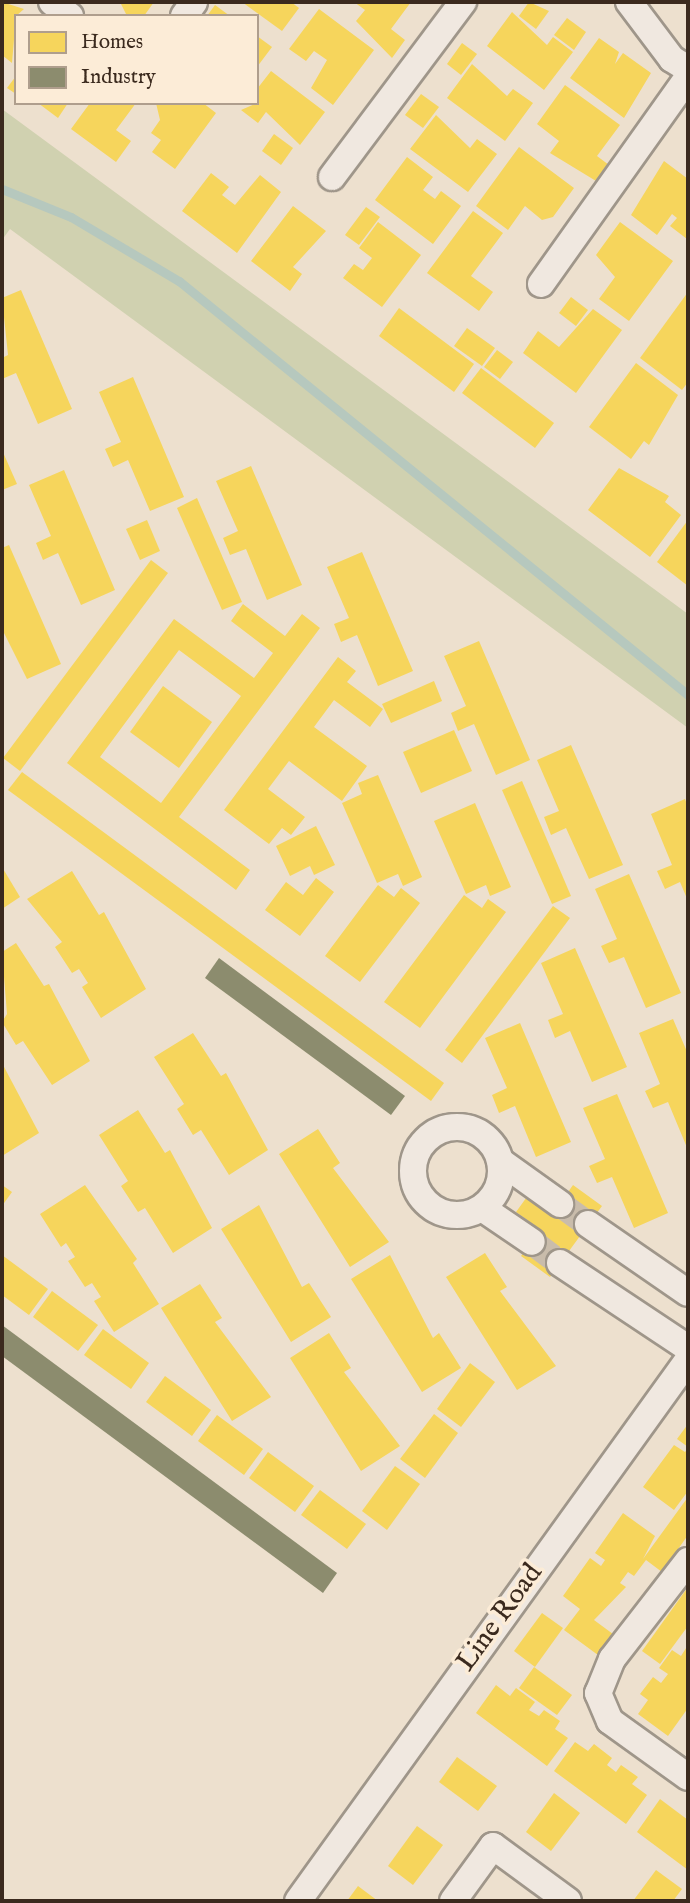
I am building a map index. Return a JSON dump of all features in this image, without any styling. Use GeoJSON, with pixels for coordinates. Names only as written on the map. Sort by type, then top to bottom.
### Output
{"type":"FeatureCollection","features":[{"type":"Feature","properties":{"kind":"street"},"geometry":{"type":"LineString","coordinates":[[52,2],[67,14]]}},
{"type":"Feature","properties":{"kind":"street"},"geometry":{"type":"LineString","coordinates":[[332,177],[463,2]]}},
{"type":"Feature","properties":{"kind":"street"},"geometry":{"type":"LineString","coordinates":[[629,2],[672,59],[688,69]]}},
{"type":"Feature","properties":{"kind":"street"},"geometry":{"type":"LineString","coordinates":[[541,284],[688,77]]}},
{"type":"Feature","properties":{"kind":"street"},"geometry":{"type":"LineString","coordinates":[[500,1161],[498,1189],[482,1208],[452,1214],[426,1202],[414,1177],[417,1153],[441,1129],[460,1126],[484,1135],[500,1161],[560,1204]]}},
{"type":"Feature","properties":{"kind":"street"},"geometry":{"type":"LineString","coordinates":[[482,1208],[532,1242]]}},
{"type":"Feature","properties":{"kind":"street"},"geometry":{"type":"LineString","coordinates":[[588,1224],[688,1293]]}},
{"type":"Feature","properties":{"kind":"street"},"geometry":{"type":"LineString","coordinates":[[560,1263],[688,1348]]}},
{"type":"Feature","properties":{"kind":"street","name":"Line Road"},"geometry":{"type":"LineString","coordinates":[[285,1901],[311,1875],[688,1360]]}},
{"type":"Feature","properties":{"kind":"street"},"geometry":{"type":"LineString","coordinates":[[688,1561],[612,1659],[598,1693],[610,1721],[688,1777]]}},
{"type":"Feature","properties":{"kind":"street"},"geometry":{"type":"LineString","coordinates":[[453,1901],[493,1846],[568,1901]]}},
{"type":"Feature","properties":{"kind":"street","name":"Line Road"},"geometry":{"type":"LineString","coordinates":[[298,1901],[311,1875]]}},
{"type":"Feature","properties":{"kind":"green space"},"geometry":{"type":"Polygon","coordinates":[[[2,109],[688,614],[688,728],[10,229],[2,240],[2,109]]]}},
{"type":"Feature","properties":{"kind":"building: Homes"},"geometry":{"type":"Polygon","coordinates":[[[2,2],[24,9],[14,14],[12,63],[2,55],[2,2]]]}},
{"type":"Feature","properties":{"kind":"building: Homes"},"geometry":{"type":"Polygon","coordinates":[[[120,2],[154,2],[145,14],[126,14],[120,2]]]}},
{"type":"Feature","properties":{"kind":"building: Homes"},"geometry":{"type":"Polygon","coordinates":[[[242,2],[291,2],[299,8],[282,31],[242,2]]]}},
{"type":"Feature","properties":{"kind":"building: Homes"},"geometry":{"type":"Polygon","coordinates":[[[354,2],[411,2],[391,29],[405,40],[392,58],[356,21],[365,10],[354,2]]]}},
{"type":"Feature","properties":{"kind":"building: Homes"},"geometry":{"type":"Polygon","coordinates":[[[529,2],[549,11],[536,29],[519,16],[529,2]]]}},
{"type":"Feature","properties":{"kind":"building: Homes"},"geometry":{"type":"Polygon","coordinates":[[[215,5],[227,14],[208,14],[215,5]]]}},
{"type":"Feature","properties":{"kind":"building: Homes"},"geometry":{"type":"Polygon","coordinates":[[[319,9],[374,50],[333,105],[311,88],[327,60],[314,51],[306,61],[289,49],[319,9]]]}},
{"type":"Feature","properties":{"kind":"building: Homes"},"geometry":{"type":"Polygon","coordinates":[[[512,12],[547,45],[553,37],[573,52],[544,90],[487,46],[512,12]]]}},
{"type":"Feature","properties":{"kind":"building: Homes"},"geometry":{"type":"Polygon","coordinates":[[[567,18],[586,32],[574,50],[554,35],[567,18]]]}},
{"type":"Feature","properties":{"kind":"building: Homes"},"geometry":{"type":"Polygon","coordinates":[[[259,37],[272,47],[259,64],[259,37]]]}},
{"type":"Feature","properties":{"kind":"building: Homes"},"geometry":{"type":"Polygon","coordinates":[[[599,38],[619,52],[615,64],[623,53],[651,73],[624,118],[570,78],[599,38]]]}},
{"type":"Feature","properties":{"kind":"building: Homes"},"geometry":{"type":"Polygon","coordinates":[[[462,43],[477,54],[461,75],[447,64],[462,43]]]}},
{"type":"Feature","properties":{"kind":"building: Homes"},"geometry":{"type":"Polygon","coordinates":[[[472,64],[507,96],[513,89],[533,103],[505,141],[447,98],[472,64]]]}},
{"type":"Feature","properties":{"kind":"building: Homes"},"geometry":{"type":"Polygon","coordinates":[[[271,71],[325,112],[300,145],[266,112],[258,123],[241,110],[259,105],[259,86],[271,71]]]}},
{"type":"Feature","properties":{"kind":"building: Homes"},"geometry":{"type":"Polygon","coordinates":[[[14,79],[14,93],[7,88],[14,79]]]}},
{"type":"Feature","properties":{"kind":"building: Homes"},"geometry":{"type":"Polygon","coordinates":[[[565,85],[620,125],[597,156],[609,165],[596,181],[550,153],[559,141],[537,124],[565,85]]]}},
{"type":"Feature","properties":{"kind":"building: Homes"},"geometry":{"type":"Polygon","coordinates":[[[421,94],[439,107],[423,128],[405,115],[421,94]]]}},
{"type":"Feature","properties":{"kind":"building: Homes"},"geometry":{"type":"Polygon","coordinates":[[[41,105],[67,105],[58,118],[41,105]]]}},
{"type":"Feature","properties":{"kind":"building: Homes"},"geometry":{"type":"Polygon","coordinates":[[[89,105],[135,105],[116,130],[131,141],[116,162],[71,129],[89,105]]]}},
{"type":"Feature","properties":{"kind":"building: Homes"},"geometry":{"type":"Polygon","coordinates":[[[156,105],[206,105],[216,113],[175,169],[152,152],[161,140],[151,133],[160,120],[156,105]]]}},
{"type":"Feature","properties":{"kind":"building: Homes"},"geometry":{"type":"Polygon","coordinates":[[[436,115],[470,148],[477,139],[497,154],[468,192],[410,149],[436,115]]]}},
{"type":"Feature","properties":{"kind":"building: Homes"},"geometry":{"type":"Polygon","coordinates":[[[274,134],[293,148],[281,165],[262,151],[274,134]]]}},
{"type":"Feature","properties":{"kind":"building: Homes"},"geometry":{"type":"Polygon","coordinates":[[[519,147],[574,188],[553,217],[542,220],[525,206],[508,230],[476,206],[519,147]]]}},
{"type":"Feature","properties":{"kind":"building: Homes"},"geometry":{"type":"Polygon","coordinates":[[[407,157],[433,177],[423,190],[435,199],[441,191],[461,206],[433,244],[375,200],[407,157]]]}},
{"type":"Feature","properties":{"kind":"building: Homes"},"geometry":{"type":"Polygon","coordinates":[[[664,161],[688,179],[687,239],[670,226],[677,218],[672,214],[657,235],[631,215],[664,161]]]}},
{"type":"Feature","properties":{"kind":"building: Homes"},"geometry":{"type":"Polygon","coordinates":[[[211,173],[229,187],[222,195],[235,205],[260,175],[281,192],[237,253],[182,211],[211,173]]]}},
{"type":"Feature","properties":{"kind":"building: Homes"},"geometry":{"type":"Polygon","coordinates":[[[293,206],[326,231],[293,267],[302,274],[290,291],[251,261],[293,206]]]}},
{"type":"Feature","properties":{"kind":"building: Homes"},"geometry":{"type":"Polygon","coordinates":[[[366,207],[380,217],[359,245],[345,235],[366,207]]]}},
{"type":"Feature","properties":{"kind":"building: Homes"},"geometry":{"type":"Polygon","coordinates":[[[473,211],[503,233],[471,276],[493,292],[479,311],[427,273],[473,211]]]}},
{"type":"Feature","properties":{"kind":"building: Homes"},"geometry":{"type":"Polygon","coordinates":[[[378,222],[421,255],[382,307],[343,278],[354,264],[363,270],[372,258],[359,248],[378,222]]]}},
{"type":"Feature","properties":{"kind":"building: Homes"},"geometry":{"type":"Polygon","coordinates":[[[620,222],[673,261],[629,321],[599,299],[615,277],[596,255],[620,222]]]}},
{"type":"Feature","properties":{"kind":"building: Homes"},"geometry":{"type":"Polygon","coordinates":[[[21,290],[72,409],[38,424],[16,373],[2,379],[2,358],[8,355],[2,298],[21,290]]]}},
{"type":"Feature","properties":{"kind":"building: Homes"},"geometry":{"type":"Polygon","coordinates":[[[688,292],[688,382],[682,390],[640,358],[688,292]]]}},
{"type":"Feature","properties":{"kind":"building: Homes"},"geometry":{"type":"Polygon","coordinates":[[[571,297],[588,310],[576,326],[559,313],[571,297]]]}},
{"type":"Feature","properties":{"kind":"building: Homes"},"geometry":{"type":"Polygon","coordinates":[[[399,308],[474,364],[454,392],[379,336],[399,308]]]}},
{"type":"Feature","properties":{"kind":"building: Homes"},"geometry":{"type":"Polygon","coordinates":[[[593,309],[622,330],[576,393],[523,353],[538,331],[559,347],[593,309]]]}},
{"type":"Feature","properties":{"kind":"building: Homes"},"geometry":{"type":"Polygon","coordinates":[[[467,328],[495,348],[482,366],[454,346],[467,328]]]}},
{"type":"Feature","properties":{"kind":"building: Homes"},"geometry":{"type":"Polygon","coordinates":[[[497,350],[513,362],[500,379],[484,367],[497,350]]]}},
{"type":"Feature","properties":{"kind":"building: Homes"},"geometry":{"type":"Polygon","coordinates":[[[636,363],[678,395],[649,445],[644,441],[631,459],[589,427],[636,363]]]}},
{"type":"Feature","properties":{"kind":"building: Homes"},"geometry":{"type":"Polygon","coordinates":[[[481,368],[554,423],[535,448],[462,393],[481,368]]]}},
{"type":"Feature","properties":{"kind":"building: Homes"},"geometry":{"type":"Polygon","coordinates":[[[133,377],[184,497],[150,511],[128,460],[113,467],[105,449],[121,442],[99,392],[133,377]]]}},
{"type":"Feature","properties":{"kind":"building: Homes"},"geometry":{"type":"Polygon","coordinates":[[[2,450],[17,484],[2,490],[2,450]]]}},
{"type":"Feature","properties":{"kind":"building: Homes"},"geometry":{"type":"Polygon","coordinates":[[[251,466],[302,585],[267,600],[246,549],[230,555],[223,538],[238,531],[216,481],[251,466]]]}},
{"type":"Feature","properties":{"kind":"building: Homes"},"geometry":{"type":"Polygon","coordinates":[[[619,468],[669,496],[665,502],[681,515],[650,557],[588,510],[619,468]]]}},
{"type":"Feature","properties":{"kind":"building: Homes"},"geometry":{"type":"Polygon","coordinates":[[[64,470],[115,590],[81,605],[58,553],[43,560],[36,543],[51,536],[29,485],[64,470]]]}},
{"type":"Feature","properties":{"kind":"building: Homes"},"geometry":{"type":"Polygon","coordinates":[[[197,498],[242,602],[222,610],[177,508],[197,498]]]}},
{"type":"Feature","properties":{"kind":"building: Homes"},"geometry":{"type":"Polygon","coordinates":[[[147,520],[160,551],[140,560],[126,529],[147,520]]]}},
{"type":"Feature","properties":{"kind":"building: Homes"},"geometry":{"type":"Polygon","coordinates":[[[688,520],[688,586],[657,562],[688,520]]]}},
{"type":"Feature","properties":{"kind":"building: Homes"},"geometry":{"type":"Polygon","coordinates":[[[9,545],[61,664],[27,679],[2,629],[2,548],[9,545]]]}},
{"type":"Feature","properties":{"kind":"building: Homes"},"geometry":{"type":"Polygon","coordinates":[[[362,552],[413,671],[378,686],[357,635],[341,642],[334,624],[349,618],[327,567],[362,552]]]}},
{"type":"Feature","properties":{"kind":"building: Homes"},"geometry":{"type":"Polygon","coordinates":[[[151,560],[168,573],[20,771],[3,758],[151,560]]]}},
{"type":"Feature","properties":{"kind":"building: Homes"},"geometry":{"type":"Polygon","coordinates":[[[243,604],[285,636],[302,614],[320,628],[179,817],[250,870],[236,890],[67,763],[174,619],[254,678],[273,653],[231,621],[243,604]],[[179,650],[100,757],[161,803],[241,696],[179,650]]]}},
{"type":"Feature","properties":{"kind":"building: Homes"},"geometry":{"type":"Polygon","coordinates":[[[479,641],[530,760],[496,775],[474,724],[458,731],[451,713],[466,706],[444,656],[479,641]]]}},
{"type":"Feature","properties":{"kind":"building: Homes"},"geometry":{"type":"Polygon","coordinates":[[[338,657],[356,671],[347,682],[383,709],[370,727],[334,700],[314,727],[367,766],[342,801],[289,761],[268,789],[305,817],[291,835],[282,828],[269,844],[224,810],[338,657]]]}},
{"type":"Feature","properties":{"kind":"building: Homes"},"geometry":{"type":"Polygon","coordinates":[[[434,681],[442,701],[391,723],[382,704],[434,681]]]}},
{"type":"Feature","properties":{"kind":"building: Homes"},"geometry":{"type":"Polygon","coordinates":[[[163,686],[212,722],[179,768],[130,732],[163,686]]]}},
{"type":"Feature","properties":{"kind":"building: Homes"},"geometry":{"type":"Polygon","coordinates":[[[454,730],[472,771],[421,793],[403,752],[454,730]]]}},
{"type":"Feature","properties":{"kind":"building: Homes"},"geometry":{"type":"Polygon","coordinates":[[[571,745],[623,865],[589,879],[566,828],[551,835],[544,817],[559,811],[537,760],[571,745]]]}},
{"type":"Feature","properties":{"kind":"building: Homes"},"geometry":{"type":"Polygon","coordinates":[[[22,772],[444,1083],[431,1101],[8,790],[22,772]]]}},
{"type":"Feature","properties":{"kind":"building: Homes"},"geometry":{"type":"Polygon","coordinates":[[[378,775],[422,877],[403,886],[398,874],[377,883],[342,803],[362,794],[358,783],[378,775]]]}},
{"type":"Feature","properties":{"kind":"building: Homes"},"geometry":{"type":"Polygon","coordinates":[[[522,781],[571,896],[552,904],[502,790],[522,781]]]}},
{"type":"Feature","properties":{"kind":"building: Homes"},"geometry":{"type":"Polygon","coordinates":[[[685,799],[688,807],[688,901],[680,882],[665,889],[657,871],[672,865],[651,814],[685,799]]]}},
{"type":"Feature","properties":{"kind":"building: Homes"},"geometry":{"type":"Polygon","coordinates":[[[475,803],[511,887],[490,896],[486,885],[466,894],[434,821],[475,803]]]}},
{"type":"Feature","properties":{"kind":"building: Homes"},"geometry":{"type":"Polygon","coordinates":[[[316,826],[335,865],[314,875],[310,866],[290,876],[276,846],[316,826]]]}},
{"type":"Feature","properties":{"kind":"building: Homes"},"geometry":{"type":"Polygon","coordinates":[[[2,867],[20,897],[2,909],[2,867]]]}},
{"type":"Feature","properties":{"kind":"building: Homes"},"geometry":{"type":"Polygon","coordinates":[[[72,871],[99,915],[104,912],[146,989],[101,1018],[82,987],[88,983],[79,969],[72,973],[55,947],[62,942],[27,899],[72,871]]]}},
{"type":"Feature","properties":{"kind":"building: Homes"},"geometry":{"type":"Polygon","coordinates":[[[629,874],[681,993],[646,1008],[624,957],[609,963],[601,946],[617,939],[595,889],[629,874]]]}},
{"type":"Feature","properties":{"kind":"building: Homes"},"geometry":{"type":"Polygon","coordinates":[[[316,878],[334,892],[300,936],[265,910],[286,882],[303,895],[316,878]]]}},
{"type":"Feature","properties":{"kind":"building: Homes"},"geometry":{"type":"Polygon","coordinates":[[[378,885],[394,897],[401,888],[420,903],[360,982],[325,956],[378,885]]]}},
{"type":"Feature","properties":{"kind":"building: Homes"},"geometry":{"type":"Polygon","coordinates":[[[464,895],[482,908],[488,899],[506,912],[420,1028],[384,1002],[464,895]]]}},
{"type":"Feature","properties":{"kind":"building: Homes"},"geometry":{"type":"Polygon","coordinates":[[[553,906],[570,918],[462,1063],[445,1050],[553,906]]]}},
{"type":"Feature","properties":{"kind":"building: Homes"},"geometry":{"type":"Polygon","coordinates":[[[16,943],[44,986],[49,984],[90,1061],[52,1085],[23,1041],[16,1045],[2,1022],[7,1014],[2,952],[16,943]]]}},
{"type":"Feature","properties":{"kind":"building: Homes"},"geometry":{"type":"Polygon","coordinates":[[[575,948],[627,1067],[592,1082],[570,1031],[555,1038],[548,1020],[563,1014],[541,963],[575,948]]]}},
{"type":"Feature","properties":{"kind":"building: Homes"},"geometry":{"type":"Polygon","coordinates":[[[673,1019],[688,1054],[688,1150],[668,1102],[653,1108],[645,1091],[660,1084],[639,1033],[673,1019]]]}},
{"type":"Feature","properties":{"kind":"building: Homes"},"geometry":{"type":"Polygon","coordinates":[[[520,1023],[571,1142],[536,1157],[515,1106],[499,1113],[492,1095],[507,1088],[485,1038],[520,1023]]]}},
{"type":"Feature","properties":{"kind":"building: Homes"},"geometry":{"type":"Polygon","coordinates":[[[193,1033],[221,1076],[226,1073],[268,1150],[229,1175],[201,1130],[193,1135],[177,1109],[184,1104],[154,1057],[193,1033]]]}},
{"type":"Feature","properties":{"kind":"building: Homes"},"geometry":{"type":"Polygon","coordinates":[[[2,1063],[39,1133],[2,1156],[2,1063]]]}},
{"type":"Feature","properties":{"kind":"building: Homes"},"geometry":{"type":"Polygon","coordinates":[[[617,1094],[668,1213],[634,1228],[612,1177],[597,1183],[589,1166],[605,1159],[583,1108],[617,1094]]]}},
{"type":"Feature","properties":{"kind":"building: Homes"},"geometry":{"type":"Polygon","coordinates":[[[138,1110],[165,1153],[170,1150],[212,1228],[173,1253],[145,1208],[138,1212],[121,1186],[128,1181],[99,1135],[138,1110]]]}},
{"type":"Feature","properties":{"kind":"building: Homes"},"geometry":{"type":"Polygon","coordinates":[[[318,1129],[340,1163],[333,1168],[389,1242],[350,1267],[279,1154],[318,1129]]]}},
{"type":"Feature","properties":{"kind":"building: Homes"},"geometry":{"type":"Polygon","coordinates":[[[2,1185],[12,1192],[2,1206],[2,1185]]]}},
{"type":"Feature","properties":{"kind":"building: Homes"},"geometry":{"type":"Polygon","coordinates":[[[85,1185],[137,1259],[133,1263],[159,1304],[114,1332],[94,1301],[101,1297],[92,1283],[85,1287],[68,1261],[75,1257],[66,1243],[61,1247],[40,1214],[85,1185]]]}},
{"type":"Feature","properties":{"kind":"building: Homes"},"geometry":{"type":"Polygon","coordinates":[[[573,1185],[602,1206],[550,1277],[521,1256],[541,1230],[516,1212],[529,1194],[554,1212],[573,1185]]]}},
{"type":"Feature","properties":{"kind":"building: Homes"},"geometry":{"type":"Polygon","coordinates":[[[259,1205],[302,1287],[309,1283],[331,1317],[291,1342],[221,1229],[259,1205]]]}},
{"type":"Feature","properties":{"kind":"building: Homes"},"geometry":{"type":"Polygon","coordinates":[[[485,1253],[507,1287],[500,1291],[556,1366],[517,1390],[446,1277],[485,1253]]]}},
{"type":"Feature","properties":{"kind":"building: Homes"},"geometry":{"type":"Polygon","coordinates":[[[2,1255],[48,1289],[29,1315],[2,1295],[2,1255]]]}},
{"type":"Feature","properties":{"kind":"building: Homes"},"geometry":{"type":"Polygon","coordinates":[[[390,1255],[433,1338],[439,1333],[461,1368],[422,1392],[351,1279],[390,1255]]]}},
{"type":"Feature","properties":{"kind":"building: Homes"},"geometry":{"type":"Polygon","coordinates":[[[200,1284],[222,1318],[215,1322],[271,1397],[232,1421],[161,1308],[200,1284]]]}},
{"type":"Feature","properties":{"kind":"building: Homes"},"geometry":{"type":"Polygon","coordinates":[[[52,1291],[98,1325],[78,1351],[33,1317],[52,1291]]]}},
{"type":"Feature","properties":{"kind":"building: Homes"},"geometry":{"type":"Polygon","coordinates":[[[103,1329],[149,1363],[131,1389],[84,1355],[103,1329]]]}},
{"type":"Feature","properties":{"kind":"building: Homes"},"geometry":{"type":"Polygon","coordinates":[[[329,1333],[351,1368],[344,1372],[400,1446],[361,1471],[290,1358],[329,1333]]]}},
{"type":"Feature","properties":{"kind":"building: Homes"},"geometry":{"type":"Polygon","coordinates":[[[470,1363],[495,1382],[461,1427],[437,1409],[470,1363]]]}},
{"type":"Feature","properties":{"kind":"building: Homes"},"geometry":{"type":"Polygon","coordinates":[[[165,1376],[211,1410],[192,1436],[146,1402],[165,1376]]]}},
{"type":"Feature","properties":{"kind":"building: Homes"},"geometry":{"type":"Polygon","coordinates":[[[434,1414],[458,1433],[425,1478],[400,1459],[434,1414]]]}},
{"type":"Feature","properties":{"kind":"building: Homes"},"geometry":{"type":"Polygon","coordinates":[[[217,1415],[263,1449],[244,1475],[198,1441],[217,1415]]]}},
{"type":"Feature","properties":{"kind":"building: Homes"},"geometry":{"type":"Polygon","coordinates":[[[688,1424],[688,1447],[677,1439],[688,1424]]]}},
{"type":"Feature","properties":{"kind":"building: Homes"},"geometry":{"type":"Polygon","coordinates":[[[674,1445],[685,1452],[688,1448],[688,1491],[674,1510],[643,1487],[674,1445]]]}},
{"type":"Feature","properties":{"kind":"building: Homes"},"geometry":{"type":"Polygon","coordinates":[[[268,1452],[314,1486],[295,1512],[249,1478],[268,1452]]]}},
{"type":"Feature","properties":{"kind":"building: Homes"},"geometry":{"type":"Polygon","coordinates":[[[395,1466],[420,1484],[387,1530],[362,1511],[395,1466]]]}},
{"type":"Feature","properties":{"kind":"building: Homes"},"geometry":{"type":"Polygon","coordinates":[[[320,1490],[366,1524],[347,1549],[301,1515],[320,1490]]]}},
{"type":"Feature","properties":{"kind":"building: Homes"},"geometry":{"type":"Polygon","coordinates":[[[688,1497],[688,1535],[662,1572],[646,1560],[634,1576],[628,1572],[620,1583],[626,1587],[594,1620],[617,1637],[602,1658],[564,1630],[580,1609],[563,1596],[590,1558],[601,1566],[605,1560],[595,1553],[623,1513],[655,1536],[643,1559],[688,1497]]]}},
{"type":"Feature","properties":{"kind":"building: Homes"},"geometry":{"type":"Polygon","coordinates":[[[688,1587],[688,1626],[660,1664],[642,1651],[688,1587]]]}},
{"type":"Feature","properties":{"kind":"building: Homes"},"geometry":{"type":"Polygon","coordinates":[[[542,1613],[563,1628],[535,1667],[514,1651],[542,1613]]]}},
{"type":"Feature","properties":{"kind":"building: Homes"},"geometry":{"type":"Polygon","coordinates":[[[688,1645],[688,1708],[668,1736],[638,1714],[648,1700],[640,1694],[653,1677],[661,1683],[668,1674],[659,1668],[672,1650],[681,1656],[688,1645]]]}},
{"type":"Feature","properties":{"kind":"building: Homes"},"geometry":{"type":"Polygon","coordinates":[[[534,1667],[572,1695],[557,1715],[519,1688],[534,1667]]]}},
{"type":"Feature","properties":{"kind":"building: Homes"},"geometry":{"type":"Polygon","coordinates":[[[496,1685],[510,1696],[516,1688],[535,1702],[529,1710],[539,1716],[544,1710],[560,1721],[555,1729],[568,1738],[547,1766],[476,1713],[496,1685]]]}},
{"type":"Feature","properties":{"kind":"building: Homes"},"geometry":{"type":"Polygon","coordinates":[[[575,1742],[588,1751],[594,1744],[612,1758],[607,1765],[616,1772],[621,1765],[638,1777],[632,1784],[647,1795],[626,1824],[554,1771],[575,1742]]]}},
{"type":"Feature","properties":{"kind":"building: Homes"},"geometry":{"type":"Polygon","coordinates":[[[457,1757],[497,1786],[478,1811],[439,1782],[457,1757]]]}},
{"type":"Feature","properties":{"kind":"building: Homes"},"geometry":{"type":"Polygon","coordinates":[[[554,1793],[580,1813],[551,1851],[526,1832],[554,1793]]]}},
{"type":"Feature","properties":{"kind":"building: Homes"},"geometry":{"type":"Polygon","coordinates":[[[660,1799],[688,1820],[688,1870],[637,1832],[660,1799]]]}},
{"type":"Feature","properties":{"kind":"building: Homes"},"geometry":{"type":"Polygon","coordinates":[[[417,1826],[443,1845],[413,1885],[388,1866],[417,1826]]]}},
{"type":"Feature","properties":{"kind":"building: Homes"},"geometry":{"type":"Polygon","coordinates":[[[656,1870],[682,1889],[673,1901],[633,1901],[656,1870]]]}},
{"type":"Feature","properties":{"kind":"building: Homes"},"geometry":{"type":"Polygon","coordinates":[[[358,1886],[378,1901],[347,1901],[358,1886]]]}},
{"type":"Feature","properties":{"kind":"building: Industry"},"geometry":{"type":"Polygon","coordinates":[[[219,958],[405,1096],[391,1115],[205,978],[219,958]]]}},
{"type":"Feature","properties":{"kind":"building: Industry"},"geometry":{"type":"Polygon","coordinates":[[[2,1325],[337,1573],[323,1593],[2,1356],[2,1325]]]}},
{"type":"Feature","properties":{"kind":"waterway"},"geometry":{"type":"LineString","coordinates":[[2,189],[71,217],[179,281],[688,695]]}},
{"type":"Feature","properties":{"kind":"tunnel"},"geometry":{"type":"LineString","coordinates":[[560,1204],[588,1224]]}},
{"type":"Feature","properties":{"kind":"tunnel"},"geometry":{"type":"LineString","coordinates":[[532,1242],[560,1263]]}}]}
